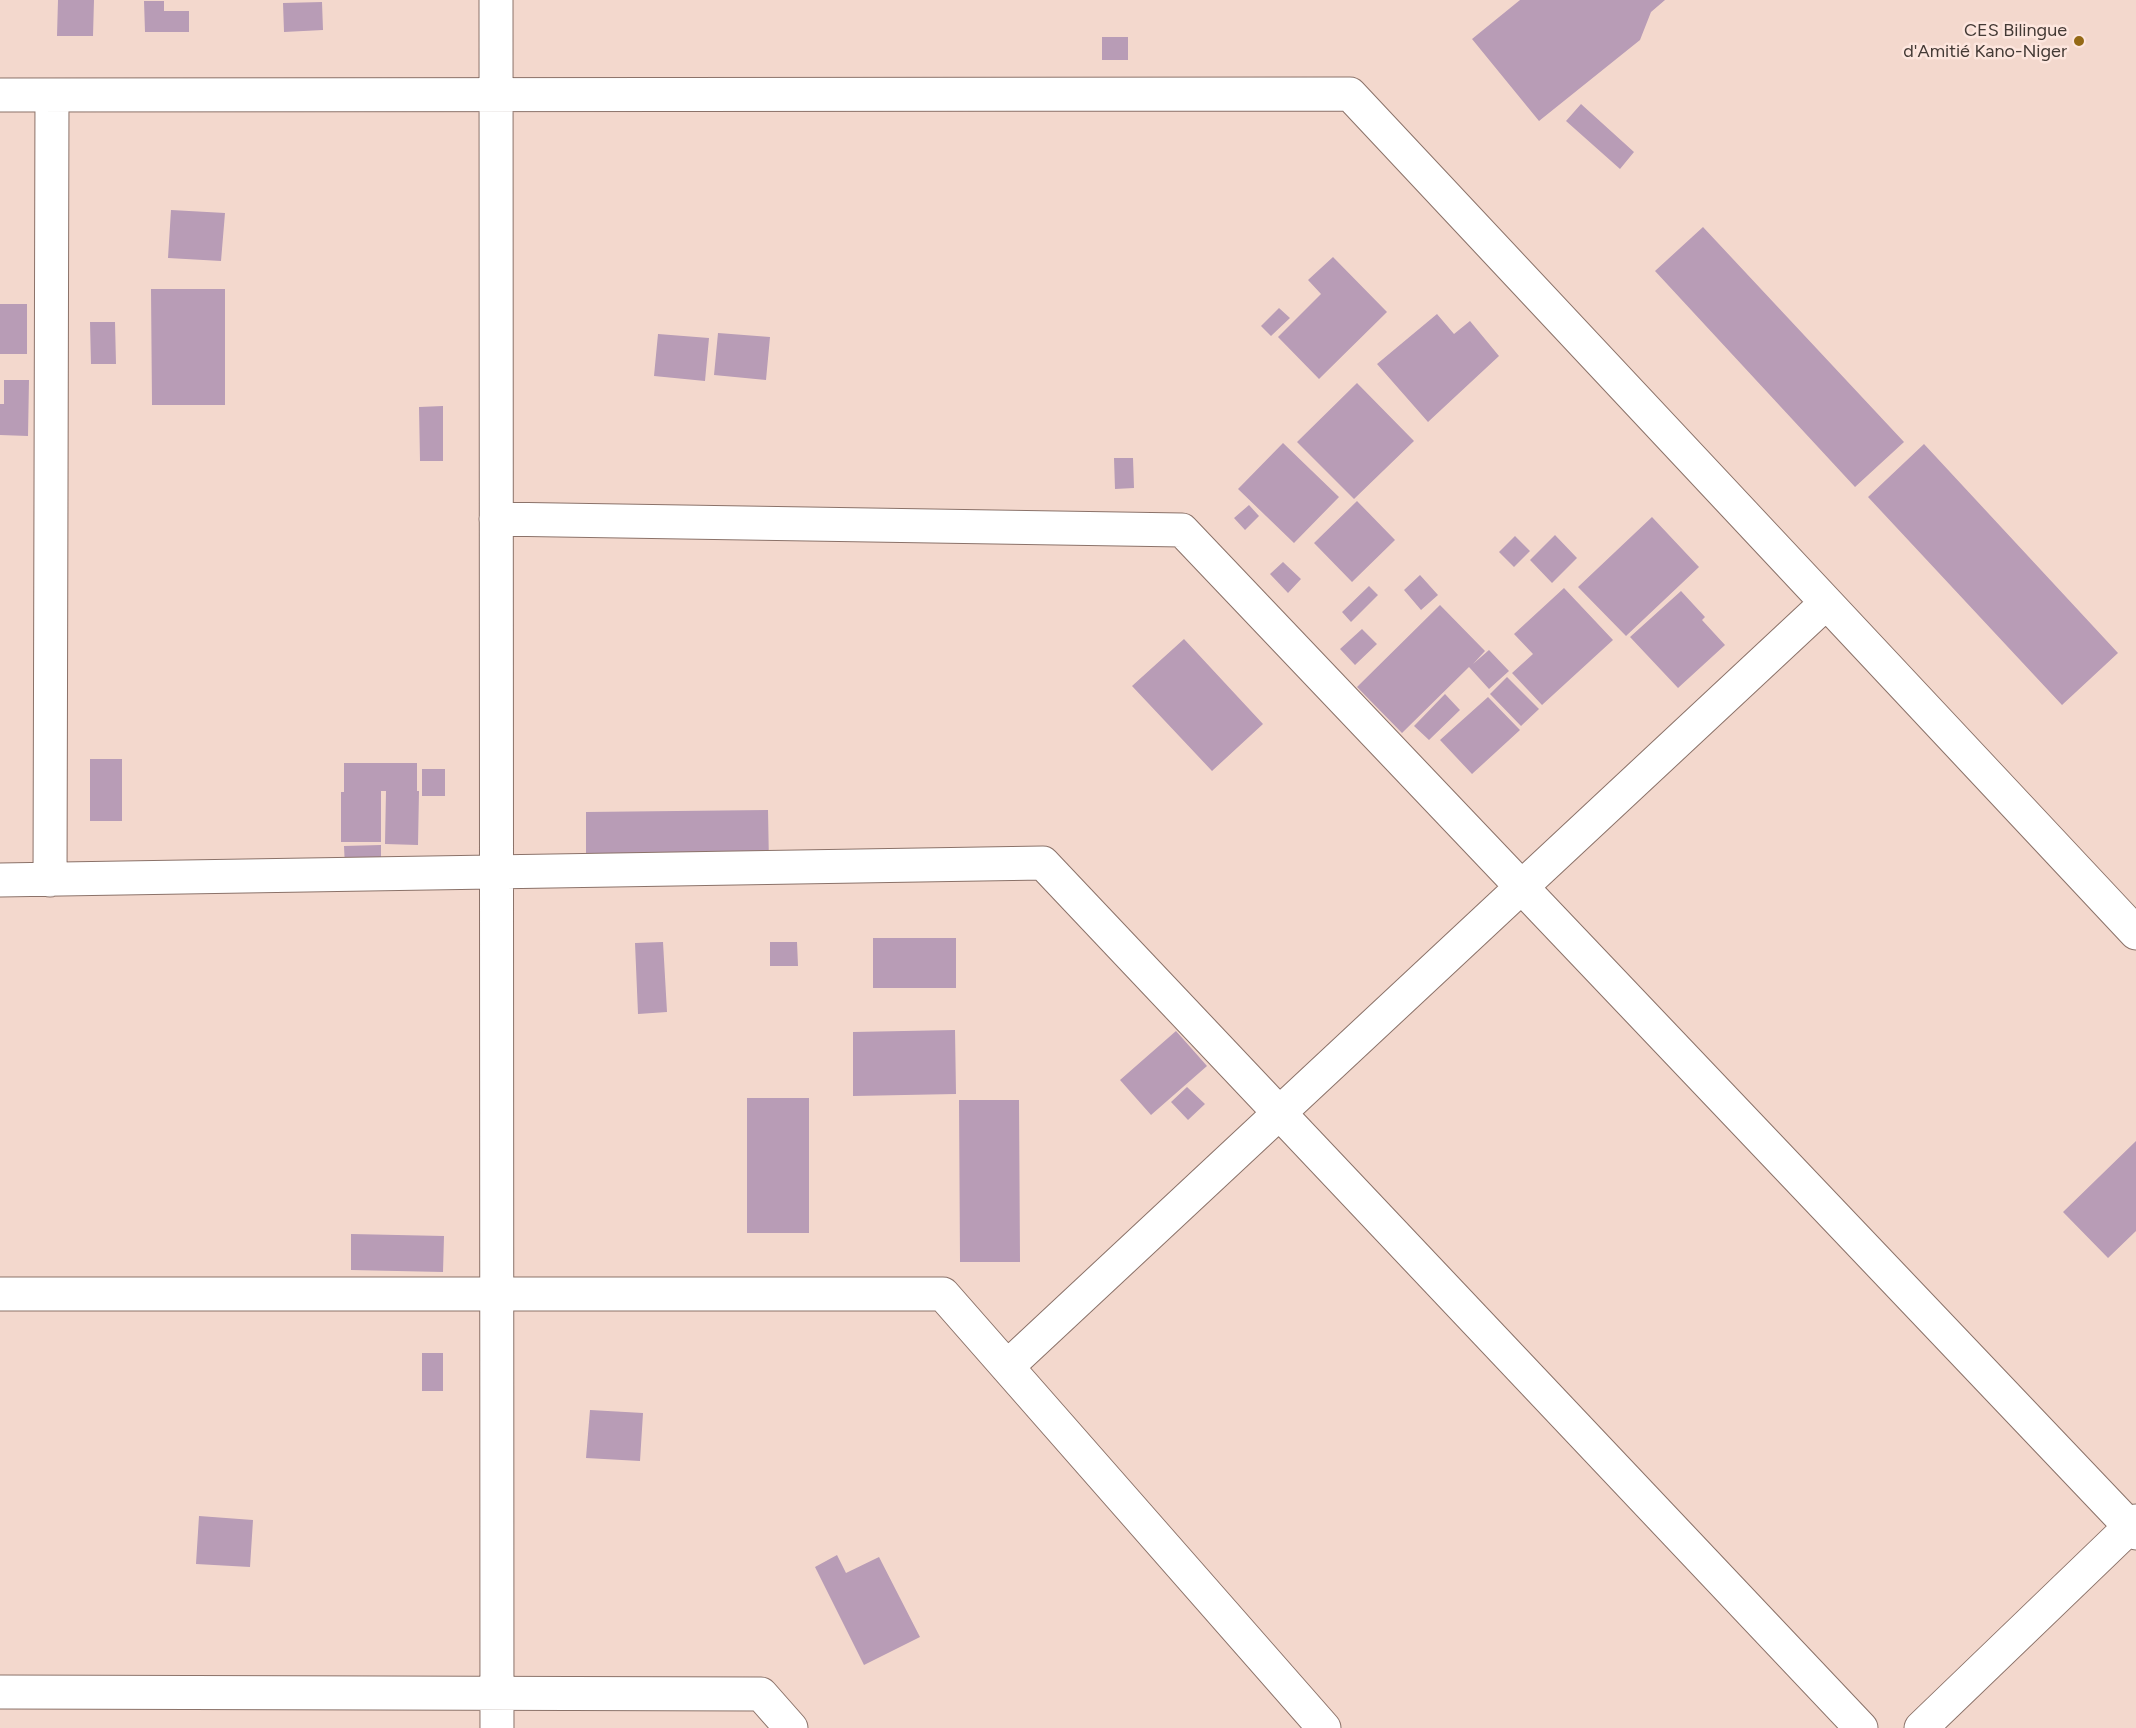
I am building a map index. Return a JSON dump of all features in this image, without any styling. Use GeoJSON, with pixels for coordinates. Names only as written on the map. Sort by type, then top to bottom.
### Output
{"type":"FeatureCollection","features":[{"type":"Feature","properties":{"kind":"street"},"geometry":{"type":"LineString","coordinates":[[496,0],[497,1728]]}},
{"type":"Feature","properties":{"kind":"street"},"geometry":{"type":"LineString","coordinates":[[0,95],[1350,94],[2136,933]]}},
{"type":"Feature","properties":{"kind":"street"},"geometry":{"type":"LineString","coordinates":[[50,880],[52,95]]}},
{"type":"Feature","properties":{"kind":"street"},"geometry":{"type":"LineString","coordinates":[[496,519],[1182,530],[2134,1527],[1921,1728]]}},
{"type":"Feature","properties":{"kind":"street"},"geometry":{"type":"LineString","coordinates":[[1008,1367],[1826,603]]}},
{"type":"Feature","properties":{"kind":"street"},"geometry":{"type":"LineString","coordinates":[[0,880],[1043,863],[1862,1728]]}},
{"type":"Feature","properties":{"kind":"street"},"geometry":{"type":"LineString","coordinates":[[0,1294],[943,1294],[1324,1728]]}},
{"type":"Feature","properties":{"kind":"street"},"geometry":{"type":"LineString","coordinates":[[0,1692],[761,1694],[791,1728]]}},
{"type":"Feature","properties":{"kind":"building"},"geometry":{"type":"Polygon","coordinates":[[[58,0],[94,0],[93,36],[57,36],[58,0]]]}},
{"type":"Feature","properties":{"kind":"building"},"geometry":{"type":"Polygon","coordinates":[[[1520,0],[1665,0],[1651,12],[1640,40],[1539,121],[1472,39],[1520,0]]]}},
{"type":"Feature","properties":{"kind":"building"},"geometry":{"type":"Polygon","coordinates":[[[144,1],[164,1],[164,11],[189,11],[189,32],[145,32],[144,1]]]}},
{"type":"Feature","properties":{"kind":"building"},"geometry":{"type":"Polygon","coordinates":[[[322,2],[323,30],[284,32],[283,3],[322,2]]]}},
{"type":"Feature","properties":{"kind":"building"},"geometry":{"type":"Polygon","coordinates":[[[1102,37],[1128,37],[1128,60],[1102,60],[1102,37]]]}},
{"type":"Feature","properties":{"kind":"building"},"geometry":{"type":"Polygon","coordinates":[[[1581,104],[1634,152],[1620,169],[1566,121],[1581,104]]]}},
{"type":"Feature","properties":{"kind":"building"},"geometry":{"type":"Polygon","coordinates":[[[171,210],[225,213],[221,261],[168,258],[171,210]]]}},
{"type":"Feature","properties":{"kind":"building"},"geometry":{"type":"Polygon","coordinates":[[[1703,227],[1904,442],[1855,487],[1655,271],[1703,227]]]}},
{"type":"Feature","properties":{"kind":"building"},"geometry":{"type":"Polygon","coordinates":[[[1333,257],[1387,312],[1319,379],[1278,337],[1321,294],[1308,280],[1333,257]]]}},
{"type":"Feature","properties":{"kind":"building"},"geometry":{"type":"Polygon","coordinates":[[[151,289],[225,289],[225,405],[152,405],[151,289]]]}},
{"type":"Feature","properties":{"kind":"building"},"geometry":{"type":"Polygon","coordinates":[[[0,304],[27,304],[27,354],[0,354],[0,304]]]}},
{"type":"Feature","properties":{"kind":"building"},"geometry":{"type":"Polygon","coordinates":[[[1279,308],[1290,318],[1271,336],[1261,326],[1279,308]]]}},
{"type":"Feature","properties":{"kind":"building"},"geometry":{"type":"Polygon","coordinates":[[[1437,314],[1454,334],[1470,321],[1499,356],[1428,422],[1377,364],[1437,314]]]}},
{"type":"Feature","properties":{"kind":"building"},"geometry":{"type":"Polygon","coordinates":[[[90,322],[115,322],[116,364],[91,364],[90,322]]]}},
{"type":"Feature","properties":{"kind":"building"},"geometry":{"type":"Polygon","coordinates":[[[718,333],[770,337],[766,380],[714,375],[718,333]]]}},
{"type":"Feature","properties":{"kind":"building"},"geometry":{"type":"Polygon","coordinates":[[[658,334],[709,338],[705,381],[654,376],[658,334]]]}},
{"type":"Feature","properties":{"kind":"building"},"geometry":{"type":"Polygon","coordinates":[[[4,380],[29,380],[28,436],[0,435],[0,404],[4,404],[4,380]]]}},
{"type":"Feature","properties":{"kind":"building"},"geometry":{"type":"Polygon","coordinates":[[[1357,383],[1414,441],[1354,499],[1297,442],[1357,383]]]}},
{"type":"Feature","properties":{"kind":"building"},"geometry":{"type":"Polygon","coordinates":[[[443,406],[443,461],[420,461],[419,407],[443,406]]]}},
{"type":"Feature","properties":{"kind":"building"},"geometry":{"type":"Polygon","coordinates":[[[1283,443],[1339,497],[1294,543],[1238,489],[1283,443]]]}},
{"type":"Feature","properties":{"kind":"building"},"geometry":{"type":"Polygon","coordinates":[[[1924,444],[2118,653],[2062,705],[1868,497],[1924,444]]]}},
{"type":"Feature","properties":{"kind":"building"},"geometry":{"type":"Polygon","coordinates":[[[1114,458],[1133,458],[1134,488],[1115,489],[1114,458]]]}},
{"type":"Feature","properties":{"kind":"building"},"geometry":{"type":"Polygon","coordinates":[[[1357,501],[1395,540],[1352,582],[1314,543],[1357,501]]]}},
{"type":"Feature","properties":{"kind":"building"},"geometry":{"type":"Polygon","coordinates":[[[1249,505],[1259,516],[1245,530],[1234,518],[1249,505]]]}},
{"type":"Feature","properties":{"kind":"building"},"geometry":{"type":"Polygon","coordinates":[[[1652,517],[1699,567],[1626,636],[1578,587],[1652,517]]]}},
{"type":"Feature","properties":{"kind":"building"},"geometry":{"type":"Polygon","coordinates":[[[1555,535],[1577,558],[1552,583],[1530,560],[1555,535]]]}},
{"type":"Feature","properties":{"kind":"building"},"geometry":{"type":"Polygon","coordinates":[[[1515,536],[1530,551],[1514,567],[1499,552],[1515,536]]]}},
{"type":"Feature","properties":{"kind":"building"},"geometry":{"type":"Polygon","coordinates":[[[1283,562],[1301,579],[1288,593],[1270,574],[1283,562]]]}},
{"type":"Feature","properties":{"kind":"building"},"geometry":{"type":"Polygon","coordinates":[[[1420,575],[1438,595],[1421,610],[1404,590],[1420,575]]]}},
{"type":"Feature","properties":{"kind":"building"},"geometry":{"type":"Polygon","coordinates":[[[1369,586],[1378,595],[1351,622],[1342,612],[1369,586]]]}},
{"type":"Feature","properties":{"kind":"building"},"geometry":{"type":"Polygon","coordinates":[[[1564,588],[1613,640],[1542,705],[1512,673],[1533,654],[1514,634],[1564,588]]]}},
{"type":"Feature","properties":{"kind":"building"},"geometry":{"type":"Polygon","coordinates":[[[1681,591],[1705,617],[1702,620],[1725,645],[1678,688],[1630,637],[1681,591]]]}},
{"type":"Feature","properties":{"kind":"building"},"geometry":{"type":"Polygon","coordinates":[[[1440,605],[1485,651],[1473,664],[1489,650],[1509,671],[1489,689],[1469,667],[1402,733],[1357,687],[1440,605]]]}},
{"type":"Feature","properties":{"kind":"building"},"geometry":{"type":"Polygon","coordinates":[[[1362,629],[1377,644],[1355,665],[1340,649],[1362,629]]]}},
{"type":"Feature","properties":{"kind":"building"},"geometry":{"type":"Polygon","coordinates":[[[1184,639],[1263,724],[1212,771],[1132,686],[1184,639]]]}},
{"type":"Feature","properties":{"kind":"building"},"geometry":{"type":"Polygon","coordinates":[[[1507,677],[1539,709],[1521,726],[1490,694],[1507,677]]]}},
{"type":"Feature","properties":{"kind":"building"},"geometry":{"type":"Polygon","coordinates":[[[1445,694],[1460,710],[1429,740],[1414,726],[1445,694]]]}},
{"type":"Feature","properties":{"kind":"building"},"geometry":{"type":"Polygon","coordinates":[[[1488,697],[1520,730],[1472,774],[1440,740],[1488,697]]]}},
{"type":"Feature","properties":{"kind":"building"},"geometry":{"type":"Polygon","coordinates":[[[90,759],[122,759],[122,821],[90,821],[90,759]]]}},
{"type":"Feature","properties":{"kind":"building"},"geometry":{"type":"Polygon","coordinates":[[[344,763],[417,763],[418,845],[385,844],[386,791],[381,791],[381,842],[341,842],[341,792],[344,792],[344,763]]]}},
{"type":"Feature","properties":{"kind":"building"},"geometry":{"type":"Polygon","coordinates":[[[422,769],[445,769],[445,796],[422,796],[422,769]]]}},
{"type":"Feature","properties":{"kind":"building"},"geometry":{"type":"Polygon","coordinates":[[[768,810],[769,865],[586,867],[586,812],[768,810]]]}},
{"type":"Feature","properties":{"kind":"building"},"geometry":{"type":"Polygon","coordinates":[[[381,845],[381,868],[345,868],[344,846],[381,845]]]}},
{"type":"Feature","properties":{"kind":"building"},"geometry":{"type":"Polygon","coordinates":[[[873,938],[956,938],[956,988],[873,988],[873,938]]]}},
{"type":"Feature","properties":{"kind":"building"},"geometry":{"type":"Polygon","coordinates":[[[663,942],[667,1012],[638,1014],[635,943],[663,942]]]}},
{"type":"Feature","properties":{"kind":"building"},"geometry":{"type":"Polygon","coordinates":[[[770,942],[797,942],[798,966],[770,966],[770,942]]]}},
{"type":"Feature","properties":{"kind":"building"},"geometry":{"type":"Polygon","coordinates":[[[955,1030],[956,1094],[853,1096],[853,1032],[955,1030]]]}},
{"type":"Feature","properties":{"kind":"building"},"geometry":{"type":"Polygon","coordinates":[[[1176,1031],[1207,1066],[1151,1115],[1120,1080],[1176,1031]]]}},
{"type":"Feature","properties":{"kind":"building"},"geometry":{"type":"Polygon","coordinates":[[[1187,1087],[1205,1104],[1188,1120],[1171,1102],[1187,1087]]]}},
{"type":"Feature","properties":{"kind":"building"},"geometry":{"type":"Polygon","coordinates":[[[747,1098],[809,1098],[809,1233],[747,1233],[747,1098]]]}},
{"type":"Feature","properties":{"kind":"building"},"geometry":{"type":"Polygon","coordinates":[[[959,1100],[1019,1100],[1020,1262],[960,1262],[959,1100]]]}},
{"type":"Feature","properties":{"kind":"building"},"geometry":{"type":"Polygon","coordinates":[[[2136,1141],[2136,1231],[2108,1258],[2063,1212],[2136,1141]]]}},
{"type":"Feature","properties":{"kind":"building"},"geometry":{"type":"Polygon","coordinates":[[[351,1234],[444,1236],[443,1272],[351,1270],[351,1234]]]}},
{"type":"Feature","properties":{"kind":"building"},"geometry":{"type":"Polygon","coordinates":[[[422,1353],[443,1353],[443,1391],[422,1391],[422,1353]]]}},
{"type":"Feature","properties":{"kind":"building"},"geometry":{"type":"Polygon","coordinates":[[[590,1410],[643,1413],[640,1461],[586,1458],[590,1410]]]}},
{"type":"Feature","properties":{"kind":"building"},"geometry":{"type":"Polygon","coordinates":[[[199,1516],[253,1520],[250,1567],[196,1564],[199,1516]]]}},
{"type":"Feature","properties":{"kind":"building"},"geometry":{"type":"Polygon","coordinates":[[[837,1555],[846,1573],[879,1557],[920,1637],[864,1665],[815,1567],[837,1555]]]}},
{"type":"Feature","properties":{"kind":"place","name":"CES Bilingue d'Amitié Kano-Niger"},"geometry":{"type":"Point","coordinates":[2079,41]}}]}
